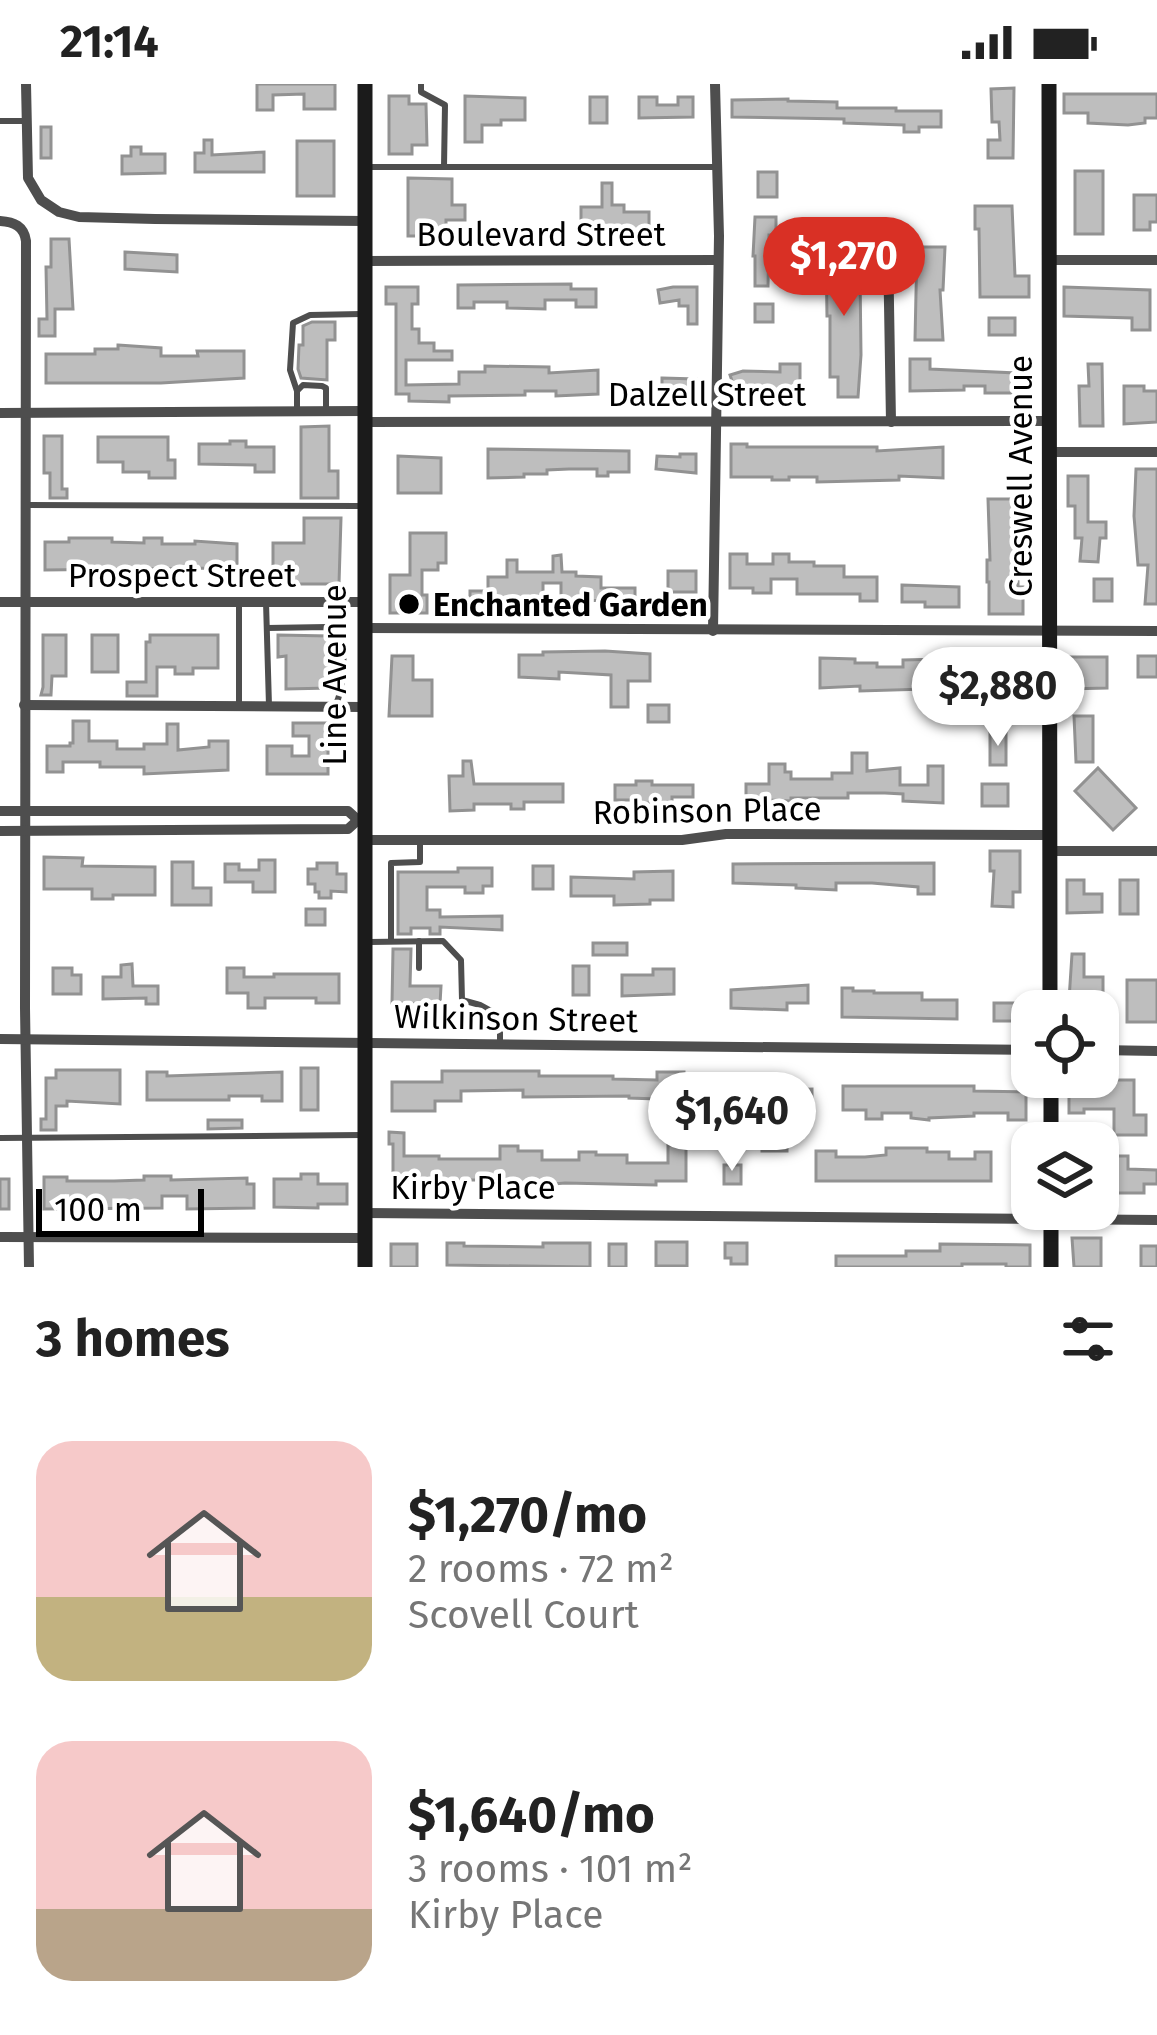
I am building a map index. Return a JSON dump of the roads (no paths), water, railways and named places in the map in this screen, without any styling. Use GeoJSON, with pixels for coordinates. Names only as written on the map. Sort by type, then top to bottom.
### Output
{"type":"FeatureCollection","features":[{"type":"Feature","properties":{"kind":"main road","name":"Line Avenue"},"geometry":{"type":"LineString","coordinates":[[364,1267],[365,84]]}},
{"type":"Feature","properties":{"kind":"main road","name":"Creswell Avenue"},"geometry":{"type":"LineString","coordinates":[[1049,84],[1050,990]]}},
{"type":"Feature","properties":{"kind":"main road"},"geometry":{"type":"LineString","coordinates":[[1051,1230],[1051,1267]]}},
{"type":"Feature","properties":{"kind":"street"},"geometry":{"type":"LineString","coordinates":[[26,84],[28,178],[36,195],[52,208],[79,217],[365,221]]}},
{"type":"Feature","properties":{"kind":"street"},"geometry":{"type":"LineString","coordinates":[[713,631],[718,260],[715,84]]}},
{"type":"Feature","properties":{"kind":"street"},"geometry":{"type":"LineString","coordinates":[[0,221],[21,228],[26,241],[29,1267]]}},
{"type":"Feature","properties":{"kind":"street"},"geometry":{"type":"LineString","coordinates":[[888,244],[891,422]]}},
{"type":"Feature","properties":{"kind":"street","name":"Boulevard Street"},"geometry":{"type":"LineString","coordinates":[[365,261],[718,260]]}},
{"type":"Feature","properties":{"kind":"street"},"geometry":{"type":"LineString","coordinates":[[1049,260],[1157,260]]}},
{"type":"Feature","properties":{"kind":"street","name":"Dalzell Street"},"geometry":{"type":"LineString","coordinates":[[0,413],[326,411],[364,416],[716,421],[1049,421]]}},
{"type":"Feature","properties":{"kind":"street"},"geometry":{"type":"LineString","coordinates":[[1049,452],[1157,452]]}},
{"type":"Feature","properties":{"kind":"street","name":"Prospect Street"},"geometry":{"type":"LineString","coordinates":[[0,602],[364,602]]}},
{"type":"Feature","properties":{"kind":"street"},"geometry":{"type":"LineString","coordinates":[[365,628],[1157,631]]}},
{"type":"Feature","properties":{"kind":"street"},"geometry":{"type":"LineString","coordinates":[[24,705],[363,707]]}},
{"type":"Feature","properties":{"kind":"street"},"geometry":{"type":"LineString","coordinates":[[0,811],[348,811],[361,820],[348,829],[0,831]]}},
{"type":"Feature","properties":{"kind":"street","name":"Robinson Place"},"geometry":{"type":"LineString","coordinates":[[364,840],[682,840],[727,834],[1050,843],[1157,851]]}},
{"type":"Feature","properties":{"kind":"street","name":"Wilkinson Street"},"geometry":{"type":"LineString","coordinates":[[0,1039],[1011,1050]]}},
{"type":"Feature","properties":{"kind":"street"},"geometry":{"type":"LineString","coordinates":[[1119,1050],[1157,1051]]}},
{"type":"Feature","properties":{"kind":"street","name":"Kirby Place"},"geometry":{"type":"LineString","coordinates":[[364,1213],[1011,1214]]}},
{"type":"Feature","properties":{"kind":"street","name":"Kirby Place"},"geometry":{"type":"LineString","coordinates":[[1119,1218],[1157,1220]]}},
{"type":"Feature","properties":{"kind":"street","name":"Kirby Place"},"geometry":{"type":"LineString","coordinates":[[0,1237],[364,1238]]}},
{"type":"Feature","properties":{"kind":"lane"},"geometry":{"type":"LineString","coordinates":[[421,84],[421,92],[445,105],[444,167]]}},
{"type":"Feature","properties":{"kind":"lane"},"geometry":{"type":"LineString","coordinates":[[0,121],[26,121]]}},
{"type":"Feature","properties":{"kind":"lane"},"geometry":{"type":"LineString","coordinates":[[365,167],[718,167]]}},
{"type":"Feature","properties":{"kind":"lane"},"geometry":{"type":"LineString","coordinates":[[297,411],[290,370],[293,323],[310,315],[364,314]]}},
{"type":"Feature","properties":{"kind":"lane"},"geometry":{"type":"LineString","coordinates":[[296,391],[303,385],[322,386],[327,393],[326,411]]}},
{"type":"Feature","properties":{"kind":"lane"},"geometry":{"type":"LineString","coordinates":[[26,505],[364,506]]}},
{"type":"Feature","properties":{"kind":"lane"},"geometry":{"type":"LineString","coordinates":[[239,602],[239,706]]}},
{"type":"Feature","properties":{"kind":"lane"},"geometry":{"type":"LineString","coordinates":[[266,602],[268,706]]}},
{"type":"Feature","properties":{"kind":"lane"},"geometry":{"type":"LineString","coordinates":[[266,628],[339,631],[343,686],[335,707]]}},
{"type":"Feature","properties":{"kind":"lane"},"geometry":{"type":"LineString","coordinates":[[391,941],[391,863],[420,862],[419,839]]}},
{"type":"Feature","properties":{"kind":"lane"},"geometry":{"type":"LineString","coordinates":[[418,941],[419,968]]}},
{"type":"Feature","properties":{"kind":"lane"},"geometry":{"type":"LineString","coordinates":[[365,942],[443,941],[461,960],[462,1000],[500,1016],[500,1046]]}},
{"type":"Feature","properties":{"kind":"lane"},"geometry":{"type":"LineString","coordinates":[[0,1138],[365,1135]]}},
{"type":"Feature","properties":{"kind":"place","name":"Enchanted Garden"},"geometry":{"type":"Point","coordinates":[409,604]}}]}
